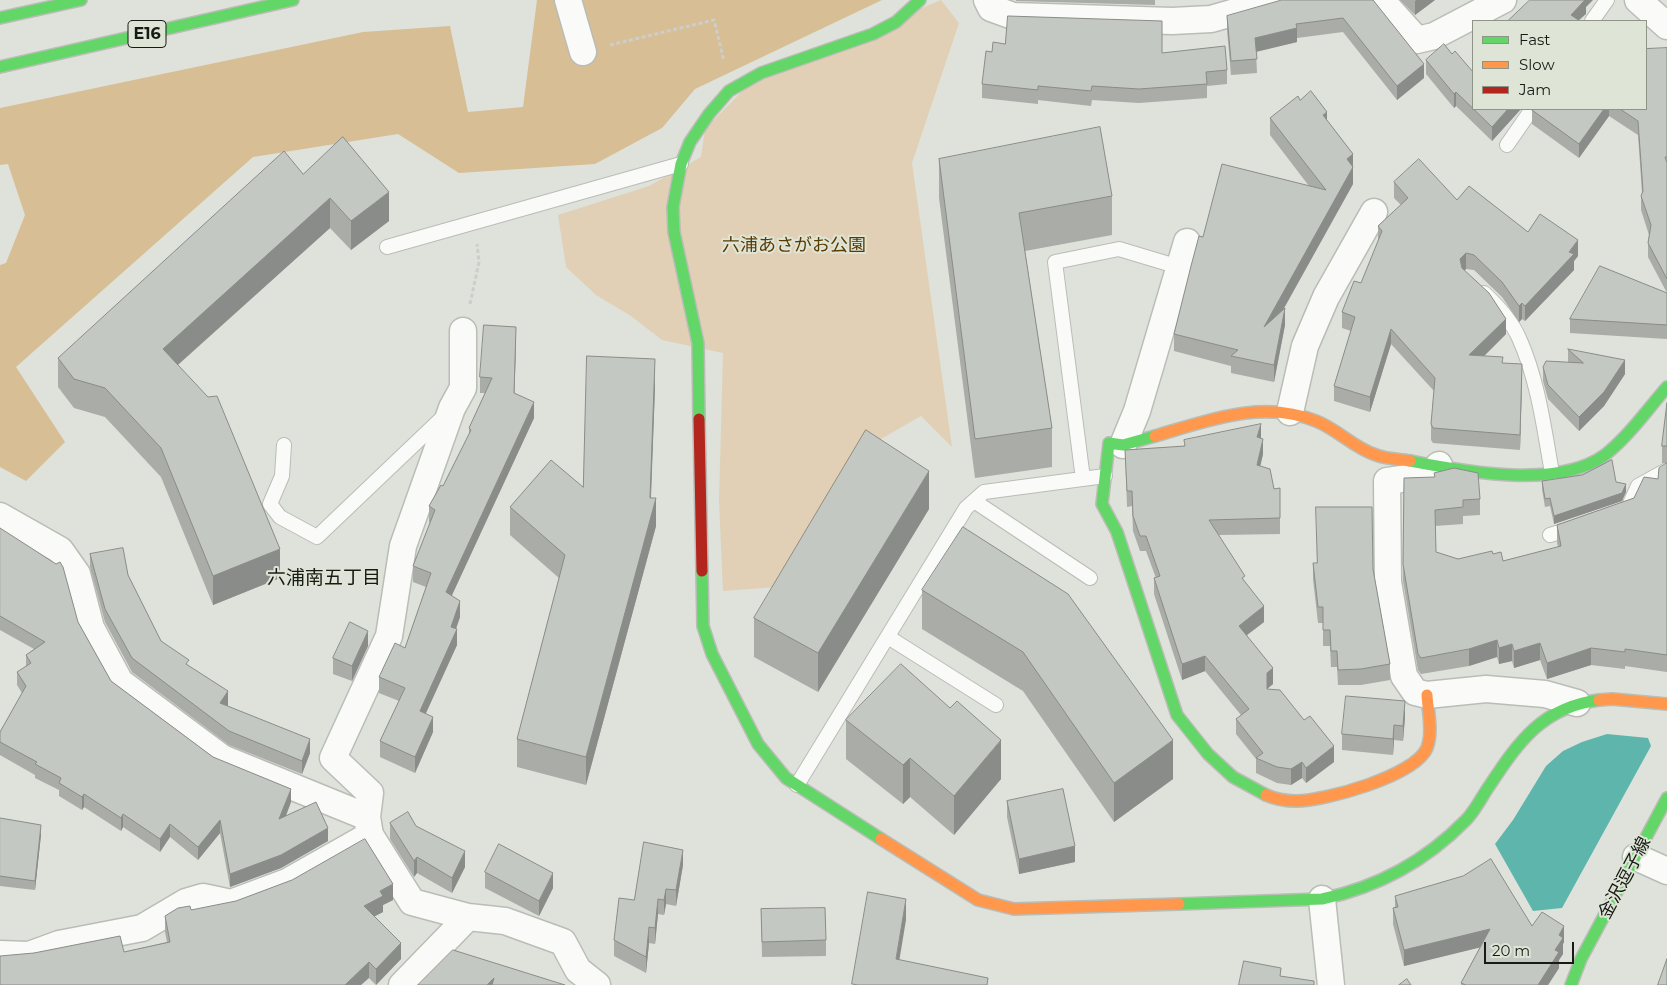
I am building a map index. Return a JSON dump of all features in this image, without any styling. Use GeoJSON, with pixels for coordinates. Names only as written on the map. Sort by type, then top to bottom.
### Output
{"type":"FeatureCollection","features":[{"type":"Feature","properties":{"kind":"main road"},"geometry":{"type":"LineString","coordinates":[[0,18],[81,0]]}},
{"type":"Feature","properties":{"kind":"main road","name":"E16"},"geometry":{"type":"LineString","coordinates":[[0,67],[293,0]]}},
{"type":"Feature","properties":{"kind":"main road"},"geometry":{"type":"LineString","coordinates":[[920,0],[896,22],[874,34],[761,72],[731,90],[709,114],[690,142],[681,164],[674,207],[674,232],[698,343],[703,626],[712,654],[758,744],[786,778],[978,900],[992,905],[1035,910],[1322,899],[1341,895],[1386,879],[1411,866],[1435,850],[1468,818],[1514,748],[1555,712],[1577,703],[1612,700],[1667,704]]}},
{"type":"Feature","properties":{"kind":"main road"},"geometry":{"type":"LineString","coordinates":[[1427,695],[1430,736],[1426,750],[1407,769],[1328,797],[1295,801],[1273,798],[1255,791],[1233,777],[1208,754],[1177,715],[1117,532],[1102,504],[1109,444],[1123,445],[1233,414],[1267,410],[1290,412],[1318,421],[1375,454],[1488,475],[1552,473],[1579,468],[1603,456],[1623,439],[1667,387]]}},
{"type":"Feature","properties":{"kind":"main road","name":"金沢逗子線"},"geometry":{"type":"LineString","coordinates":[[1571,985],[1581,959],[1667,798]]}},
{"type":"Feature","properties":{"kind":"street"},"geometry":{"type":"LineString","coordinates":[[568,0],[583,52]]}},
{"type":"Feature","properties":{"kind":"street"},"geometry":{"type":"LineString","coordinates":[[987,0],[991,8],[1013,16],[1172,21],[1212,19],[1277,0]]}},
{"type":"Feature","properties":{"kind":"street"},"geometry":{"type":"LineString","coordinates":[[1381,0],[1417,40],[1434,36],[1503,0]]}},
{"type":"Feature","properties":{"kind":"street"},"geometry":{"type":"LineString","coordinates":[[1638,0],[1667,26]]}},
{"type":"Feature","properties":{"kind":"street"},"geometry":{"type":"LineString","coordinates":[[1290,412],[1305,346],[1326,297],[1374,212]]}},
{"type":"Feature","properties":{"kind":"street"},"geometry":{"type":"LineString","coordinates":[[1123,445],[1138,411],[1187,242]]}},
{"type":"Feature","properties":{"kind":"street"},"geometry":{"type":"LineString","coordinates":[[463,330],[463,388],[452,408],[403,546],[389,636],[334,758],[370,792],[368,826],[412,902],[468,917],[505,921],[563,942],[578,970],[597,985]]}},
{"type":"Feature","properties":{"kind":"street"},"geometry":{"type":"LineString","coordinates":[[1439,465],[1438,474],[1387,480],[1388,582],[1404,676],[1415,692],[1427,695],[1486,689],[1545,694],[1577,703]]}},
{"type":"Feature","properties":{"kind":"street"},"geometry":{"type":"LineString","coordinates":[[0,516],[60,550],[77,574],[91,628],[120,682],[222,758],[368,826]]}},
{"type":"Feature","properties":{"kind":"street"},"geometry":{"type":"LineString","coordinates":[[0,954],[29,955],[59,944],[142,928],[186,902],[203,896],[231,903],[287,882],[368,826]]}},
{"type":"Feature","properties":{"kind":"street"},"geometry":{"type":"LineString","coordinates":[[1636,857],[1667,871]]}},
{"type":"Feature","properties":{"kind":"street"},"geometry":{"type":"LineString","coordinates":[[1322,899],[1331,985]]}},
{"type":"Feature","properties":{"kind":"street"},"geometry":{"type":"LineString","coordinates":[[402,985],[468,917]]}},
{"type":"Feature","properties":{"kind":"lane"},"geometry":{"type":"LineString","coordinates":[[1593,20],[1607,0]]}},
{"type":"Feature","properties":{"kind":"lane"},"geometry":{"type":"LineString","coordinates":[[1507,145],[1531,110]]}},
{"type":"Feature","properties":{"kind":"lane"},"geometry":{"type":"LineString","coordinates":[[387,247],[681,164]]}},
{"type":"Feature","properties":{"kind":"lane"},"geometry":{"type":"LineString","coordinates":[[1083,479],[1055,262],[1120,248],[1179,268]]}},
{"type":"Feature","properties":{"kind":"lane"},"geometry":{"type":"LineString","coordinates":[[1475,284],[1502,310],[1519,337],[1532,374],[1552,473]]}},
{"type":"Feature","properties":{"kind":"lane"},"geometry":{"type":"LineString","coordinates":[[284,445],[282,476],[270,504],[280,517],[317,537],[452,408]]}},
{"type":"Feature","properties":{"kind":"lane"},"geometry":{"type":"LineString","coordinates":[[1611,514],[1628,508],[1638,486],[1667,470]]}},
{"type":"Feature","properties":{"kind":"lane"},"geometry":{"type":"LineString","coordinates":[[798,785],[966,508],[984,492],[1105,476]]}},
{"type":"Feature","properties":{"kind":"lane"},"geometry":{"type":"LineString","coordinates":[[974,501],[1090,578]]}},
{"type":"Feature","properties":{"kind":"lane"},"geometry":{"type":"LineString","coordinates":[[1550,536],[1585,524]]}},
{"type":"Feature","properties":{"kind":"lane"},"geometry":{"type":"LineString","coordinates":[[888,637],[996,705]]}},
{"type":"Feature","properties":{"kind":"path"},"geometry":{"type":"LineString","coordinates":[[583,52],[714,20],[731,90]]}},
{"type":"Feature","properties":{"kind":"path"},"geometry":{"type":"LineString","coordinates":[[463,330],[479,262],[476,237]]}},
{"type":"Feature","properties":{"kind":"green space","name":"六浦あさがお公園"},"geometry":{"type":"Polygon","coordinates":[[[941,0],[959,23],[912,163],[952,447],[921,416],[853,455],[777,587],[723,591],[719,501],[723,353],[662,340],[631,316],[596,295],[566,267],[558,215],[649,186],[701,157],[705,129],[755,78],[941,0]]]}},
{"type":"Feature","properties":{"kind":"shaded area"},"geometry":{"type":"Polygon","coordinates":[[[537,0],[882,0],[695,89],[662,128],[595,164],[459,173],[398,134],[253,157],[16,367],[65,442],[26,481],[0,467],[0,265],[6,263],[25,215],[8,164],[0,165],[0,108],[363,32],[450,26],[468,112],[523,107],[537,0]]]}},
{"type":"Feature","properties":{"kind":"water"},"geometry":{"type":"Polygon","coordinates":[[[1607,734],[1648,738],[1651,746],[1562,908],[1533,911],[1495,844],[1513,820],[1546,766],[1563,751],[1582,742],[1607,734]]]}},
{"type":"Feature","properties":{"kind":"building"},"geometry":{"type":"Polygon","coordinates":[[[1282,0],[1373,0],[1424,64],[1397,86],[1343,18],[1296,24],[1297,28],[1255,38],[1257,59],[1231,61],[1227,16],[1282,0]]]}},
{"type":"Feature","properties":{"kind":"building"},"geometry":{"type":"Polygon","coordinates":[[[1530,0],[1585,0],[1571,15],[1578,20],[1509,20],[1530,0]]]}},
{"type":"Feature","properties":{"kind":"building"},"geometry":{"type":"Polygon","coordinates":[[[1008,16],[1162,21],[1162,53],[1225,46],[1227,70],[1206,72],[1207,84],[1139,89],[1092,86],[1091,91],[1038,86],[1038,90],[982,84],[986,51],[992,52],[993,42],[1005,44],[1008,16]]]}},
{"type":"Feature","properties":{"kind":"building"},"geometry":{"type":"Polygon","coordinates":[[[1444,44],[1452,54],[1455,51],[1472,71],[1472,108],[1456,92],[1454,94],[1426,60],[1444,44]]]}},
{"type":"Feature","properties":{"kind":"building"},"geometry":{"type":"Polygon","coordinates":[[[1667,48],[1667,157],[1665,157],[1667,163],[1667,279],[1648,243],[1651,225],[1641,196],[1643,191],[1638,121],[1622,110],[1647,110],[1647,49],[1667,48]]]}},
{"type":"Feature","properties":{"kind":"building"},"geometry":{"type":"Polygon","coordinates":[[[1311,91],[1327,112],[1323,115],[1353,154],[1347,159],[1353,167],[1264,327],[1285,308],[1274,365],[1231,356],[1238,350],[1174,334],[1199,236],[1203,237],[1222,164],[1326,190],[1270,118],[1298,96],[1300,100],[1311,91]]]}},
{"type":"Feature","properties":{"kind":"building"},"geometry":{"type":"Polygon","coordinates":[[[1474,110],[1507,110],[1492,127],[1474,110]]]}},
{"type":"Feature","properties":{"kind":"building"},"geometry":{"type":"Polygon","coordinates":[[[1532,110],[1603,110],[1579,144],[1532,110]]]}},
{"type":"Feature","properties":{"kind":"building"},"geometry":{"type":"Polygon","coordinates":[[[1100,127],[1112,196],[1019,213],[1052,428],[975,439],[939,159],[1100,127]]]}},
{"type":"Feature","properties":{"kind":"building"},"geometry":{"type":"Polygon","coordinates":[[[343,137],[389,192],[351,221],[330,198],[163,349],[208,397],[217,396],[280,549],[213,576],[161,448],[105,388],[74,379],[58,358],[284,151],[303,174],[343,137]]]}},
{"type":"Feature","properties":{"kind":"building"},"geometry":{"type":"Polygon","coordinates":[[[1419,159],[1457,200],[1469,186],[1528,232],[1540,214],[1578,240],[1569,252],[1574,254],[1525,306],[1522,303],[1519,306],[1502,282],[1474,255],[1466,253],[1460,259],[1462,268],[1489,293],[1506,319],[1469,355],[1503,357],[1502,363],[1522,364],[1520,435],[1433,428],[1431,424],[1435,378],[1391,329],[1370,397],[1334,386],[1355,317],[1342,312],[1354,281],[1361,283],[1382,231],[1378,226],[1408,198],[1394,182],[1419,159]]]}},
{"type":"Feature","properties":{"kind":"building"},"geometry":{"type":"Polygon","coordinates":[[[1600,266],[1667,293],[1667,325],[1570,319],[1600,266]]]}},
{"type":"Feature","properties":{"kind":"building"},"geometry":{"type":"Polygon","coordinates":[[[484,325],[516,327],[514,393],[534,402],[446,592],[460,601],[451,627],[457,629],[420,711],[433,717],[415,757],[380,741],[405,688],[379,677],[395,643],[405,648],[431,573],[413,566],[435,510],[429,506],[441,485],[443,486],[471,430],[469,428],[492,378],[480,377],[484,325]]]}},
{"type":"Feature","properties":{"kind":"building"},"geometry":{"type":"Polygon","coordinates":[[[1568,349],[1625,360],[1604,392],[1579,417],[1548,385],[1543,367],[1546,361],[1583,363],[1568,349]]]}},
{"type":"Feature","properties":{"kind":"building"},"geometry":{"type":"Polygon","coordinates":[[[587,356],[655,359],[650,498],[656,498],[586,757],[517,739],[565,555],[510,507],[551,460],[583,487],[587,356]]]}},
{"type":"Feature","properties":{"kind":"building"},"geometry":{"type":"Polygon","coordinates":[[[1667,403],[1667,446],[1662,446],[1667,403]]]}},
{"type":"Feature","properties":{"kind":"building"},"geometry":{"type":"Polygon","coordinates":[[[1261,424],[1257,437],[1263,439],[1257,465],[1270,469],[1274,489],[1280,488],[1280,518],[1209,520],[1245,576],[1242,578],[1264,606],[1239,626],[1273,668],[1267,673],[1267,689],[1280,690],[1304,720],[1310,716],[1334,746],[1306,768],[1302,762],[1291,769],[1277,767],[1256,758],[1263,753],[1236,719],[1249,709],[1205,656],[1182,664],[1154,578],[1160,576],[1146,536],[1140,536],[1133,516],[1132,491],[1127,491],[1125,450],[1185,446],[1184,440],[1261,424]]]}},
{"type":"Feature","properties":{"kind":"building"},"geometry":{"type":"Polygon","coordinates":[[[866,430],[929,471],[818,653],[754,618],[866,430]]]}},
{"type":"Feature","properties":{"kind":"building"},"geometry":{"type":"Polygon","coordinates":[[[1612,460],[1616,482],[1626,484],[1622,493],[1554,516],[1550,498],[1545,499],[1542,481],[1582,475],[1612,460]]]}},
{"type":"Feature","properties":{"kind":"building"},"geometry":{"type":"Polygon","coordinates":[[[1667,463],[1667,655],[1625,649],[1625,652],[1591,648],[1547,663],[1540,643],[1514,651],[1512,644],[1499,648],[1497,640],[1469,649],[1421,658],[1418,654],[1403,564],[1404,478],[1435,477],[1434,473],[1454,468],[1478,473],[1480,499],[1463,500],[1463,507],[1435,510],[1436,552],[1458,559],[1492,551],[1493,554],[1501,552],[1503,561],[1561,546],[1557,525],[1634,498],[1644,477],[1658,479],[1659,468],[1667,463]]]}},
{"type":"Feature","properties":{"kind":"building"},"geometry":{"type":"Polygon","coordinates":[[[1316,507],[1372,507],[1373,569],[1390,664],[1361,669],[1338,670],[1337,651],[1331,651],[1330,630],[1323,630],[1323,607],[1318,607],[1313,563],[1317,563],[1316,507]]]}},
{"type":"Feature","properties":{"kind":"building"},"geometry":{"type":"Polygon","coordinates":[[[963,527],[1068,594],[1173,740],[1114,783],[1023,652],[922,590],[963,527]]]}},
{"type":"Feature","properties":{"kind":"building"},"geometry":{"type":"Polygon","coordinates":[[[0,528],[56,564],[60,562],[78,622],[111,681],[213,757],[291,789],[279,819],[316,802],[328,828],[281,855],[230,874],[220,820],[198,847],[170,824],[160,839],[123,814],[121,818],[84,794],[82,797],[59,783],[61,778],[35,764],[37,762],[0,742],[0,732],[26,686],[17,672],[31,663],[26,655],[45,642],[0,616],[0,528]]]}},
{"type":"Feature","properties":{"kind":"building"},"geometry":{"type":"Polygon","coordinates":[[[123,548],[128,575],[161,641],[189,660],[186,664],[228,691],[220,703],[310,739],[302,761],[229,731],[132,658],[105,609],[90,554],[123,548]]]}},
{"type":"Feature","properties":{"kind":"building"},"geometry":{"type":"Polygon","coordinates":[[[350,622],[368,631],[352,666],[333,658],[350,622]]]}},
{"type":"Feature","properties":{"kind":"building"},"geometry":{"type":"Polygon","coordinates":[[[901,664],[950,708],[957,701],[1001,740],[954,796],[910,758],[903,765],[846,720],[901,664]]]}},
{"type":"Feature","properties":{"kind":"building"},"geometry":{"type":"Polygon","coordinates":[[[1346,696],[1405,701],[1403,726],[1394,725],[1393,739],[1342,734],[1346,696]]]}},
{"type":"Feature","properties":{"kind":"building"},"geometry":{"type":"Polygon","coordinates":[[[1063,789],[1075,846],[1019,859],[1007,801],[1063,789]]]}},
{"type":"Feature","properties":{"kind":"building"},"geometry":{"type":"Polygon","coordinates":[[[408,812],[416,826],[465,851],[452,878],[417,857],[414,861],[390,823],[408,812]]]}},
{"type":"Feature","properties":{"kind":"building"},"geometry":{"type":"Polygon","coordinates":[[[0,818],[41,825],[35,881],[0,876],[0,818]]]}},
{"type":"Feature","properties":{"kind":"building"},"geometry":{"type":"Polygon","coordinates":[[[365,839],[393,884],[380,891],[383,896],[364,906],[401,943],[376,969],[369,962],[345,985],[0,985],[0,956],[34,953],[120,936],[124,952],[170,942],[165,916],[178,908],[190,906],[191,910],[236,901],[292,880],[365,839]]]}},
{"type":"Feature","properties":{"kind":"building"},"geometry":{"type":"Polygon","coordinates":[[[644,842],[683,850],[676,890],[666,889],[664,900],[658,899],[655,928],[649,927],[646,957],[614,940],[619,898],[634,900],[644,842]]]}},
{"type":"Feature","properties":{"kind":"building"},"geometry":{"type":"Polygon","coordinates":[[[499,844],[553,873],[539,901],[485,872],[499,844]]]}},
{"type":"Feature","properties":{"kind":"building"},"geometry":{"type":"Polygon","coordinates":[[[1491,859],[1532,926],[1542,912],[1564,926],[1559,935],[1563,938],[1555,950],[1559,952],[1538,985],[1466,985],[1461,983],[1490,929],[1404,950],[1393,908],[1398,907],[1395,896],[1463,876],[1491,859]]]}},
{"type":"Feature","properties":{"kind":"building"},"geometry":{"type":"Polygon","coordinates":[[[868,892],[906,899],[896,959],[988,978],[987,985],[852,984],[868,892]]]}},
{"type":"Feature","properties":{"kind":"building"},"geometry":{"type":"Polygon","coordinates":[[[825,908],[826,940],[762,942],[761,909],[825,908]]]}},
{"type":"Feature","properties":{"kind":"building"},"geometry":{"type":"Polygon","coordinates":[[[453,950],[565,985],[492,985],[494,978],[487,985],[418,985],[453,950]]]}},
{"type":"Feature","properties":{"kind":"building"},"geometry":{"type":"Polygon","coordinates":[[[1667,959],[1667,985],[1658,985],[1667,959]]]}},
{"type":"Feature","properties":{"kind":"building"},"geometry":{"type":"Polygon","coordinates":[[[1244,961],[1281,968],[1280,976],[1314,981],[1314,985],[1239,985],[1244,961]]]}},
{"type":"Feature","properties":{"kind":"building"},"geometry":{"type":"Polygon","coordinates":[[[1407,979],[1411,985],[1399,985],[1407,979]]]}},
{"type":"Feature","properties":{"kind":"traffic: fast"},"geometry":{"type":"LineString","coordinates":[[0,18],[81,0]]}},
{"type":"Feature","properties":{"kind":"traffic: fast"},"geometry":{"type":"LineString","coordinates":[[0,67],[293,0]]}},
{"type":"Feature","properties":{"kind":"traffic: fast"},"geometry":{"type":"LineString","coordinates":[[699,419],[698,343],[674,232],[673,207],[681,164],[690,142],[709,114],[729,91],[761,73],[873,34],[896,22],[920,0]]}},
{"type":"Feature","properties":{"kind":"traffic: fast"},"geometry":{"type":"LineString","coordinates":[[1410,461],[1482,473],[1509,475],[1536,475],[1562,472],[1585,466],[1614,448],[1667,387]]}},
{"type":"Feature","properties":{"kind":"traffic: fast"},"geometry":{"type":"LineString","coordinates":[[1155,436],[1123,445],[1109,443],[1102,504],[1117,532],[1177,715],[1208,754],[1233,777],[1266,795]]}},
{"type":"Feature","properties":{"kind":"traffic: fast"},"geometry":{"type":"LineString","coordinates":[[702,571],[703,626],[712,654],[758,744],[786,778],[881,839]]}},
{"type":"Feature","properties":{"kind":"traffic: fast"},"geometry":{"type":"LineString","coordinates":[[1179,904],[1322,899],[1343,894],[1382,880],[1418,860],[1451,835],[1473,812],[1511,754],[1534,729],[1562,710],[1599,700]]}},
{"type":"Feature","properties":{"kind":"traffic: fast"},"geometry":{"type":"LineString","coordinates":[[1571,985],[1581,959],[1667,798]]}},
{"type":"Feature","properties":{"kind":"traffic: slow"},"geometry":{"type":"LineString","coordinates":[[1155,436],[1215,419],[1255,412],[1275,412],[1296,415],[1324,424],[1360,448],[1376,455],[1410,461]]}},
{"type":"Feature","properties":{"kind":"traffic: slow"},"geometry":{"type":"LineString","coordinates":[[1266,795],[1292,801],[1327,797],[1368,785],[1406,768],[1419,758],[1429,742],[1430,729],[1427,695]]}},
{"type":"Feature","properties":{"kind":"traffic: slow"},"geometry":{"type":"LineString","coordinates":[[1599,700],[1612,699],[1667,704]]}},
{"type":"Feature","properties":{"kind":"traffic: slow"},"geometry":{"type":"LineString","coordinates":[[881,839],[978,900],[1014,909],[1179,904]]}},
{"type":"Feature","properties":{"kind":"traffic: jam"},"geometry":{"type":"LineString","coordinates":[[699,419],[702,571]]}},
{"type":"Feature","properties":{"kind":"district","name":"六浦南五丁目"},"geometry":{"type":"Point","coordinates":[324,578]}}]}
